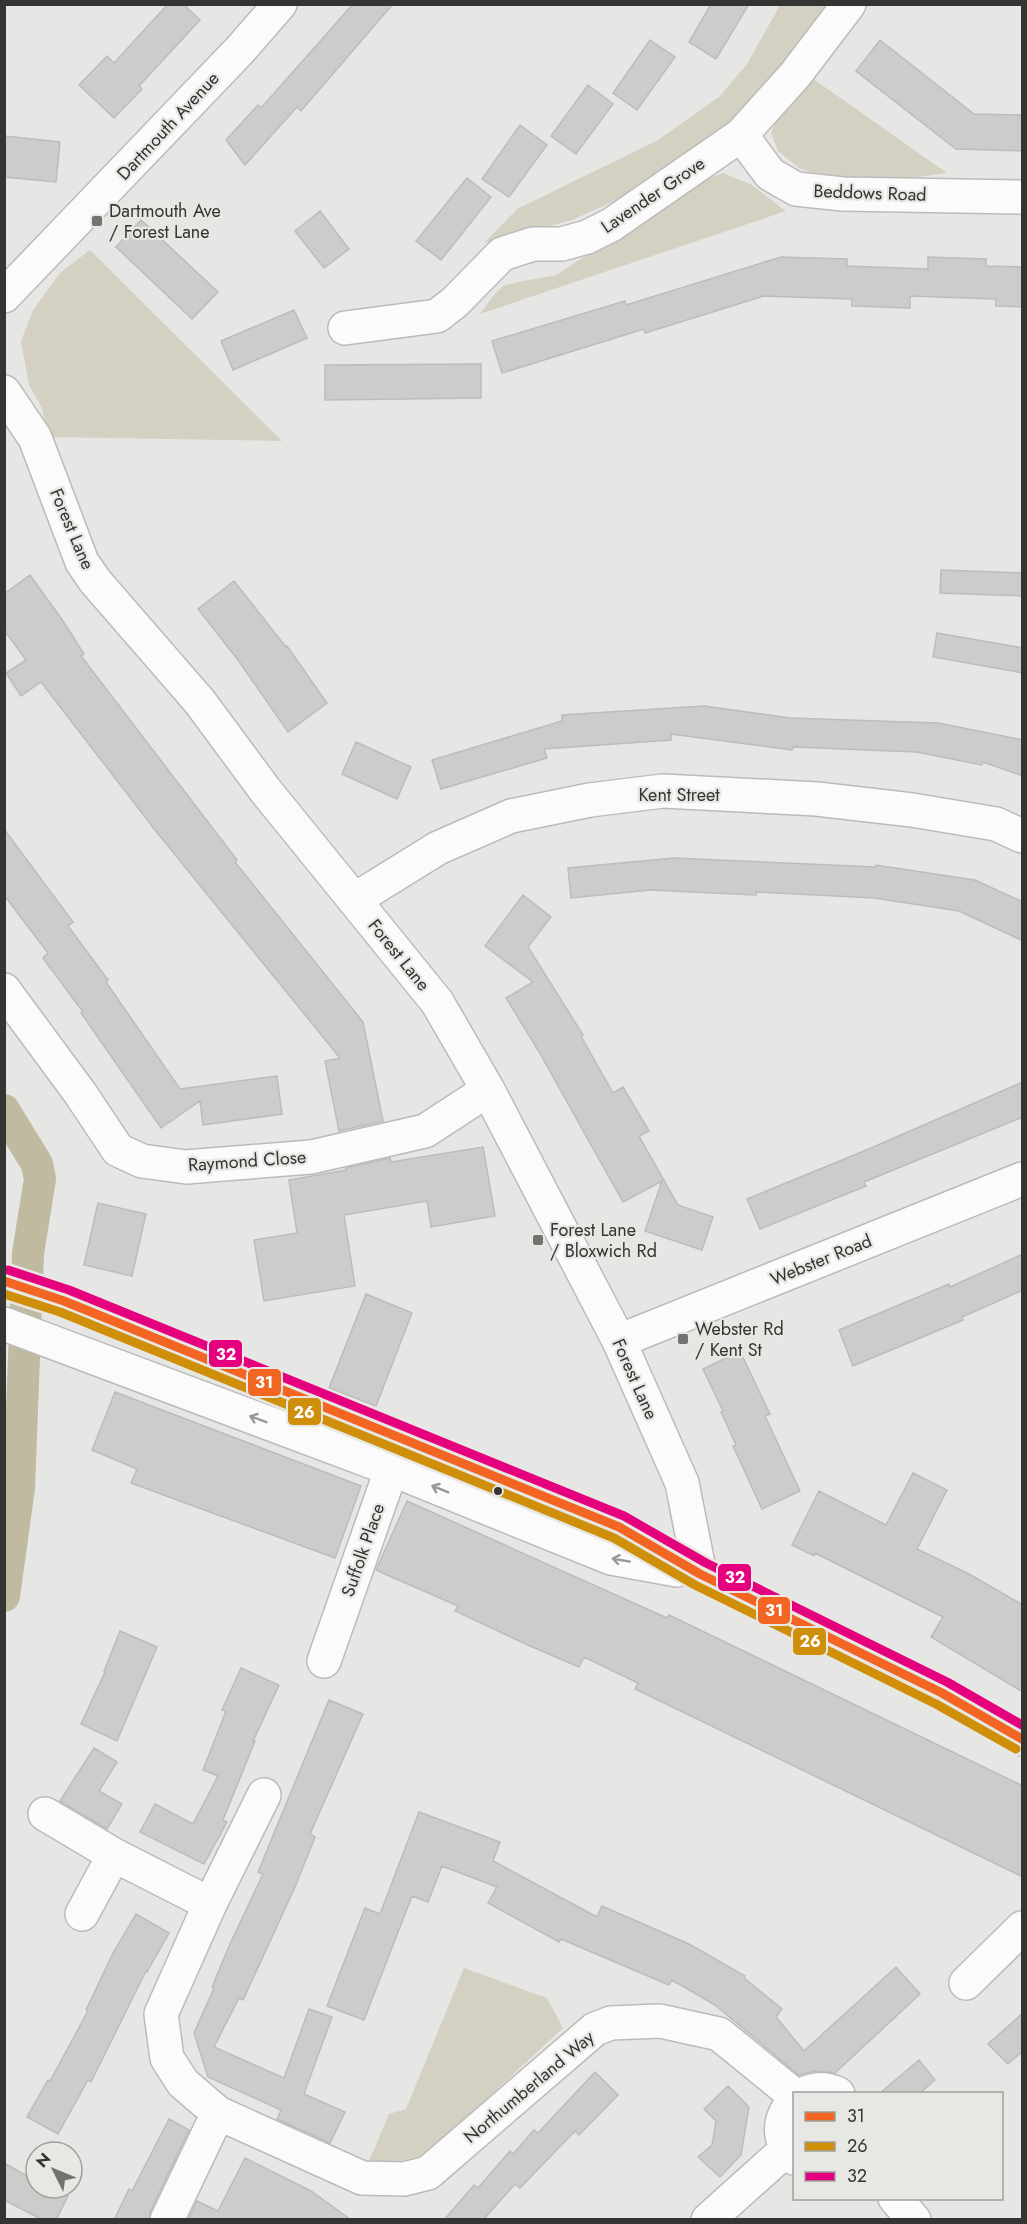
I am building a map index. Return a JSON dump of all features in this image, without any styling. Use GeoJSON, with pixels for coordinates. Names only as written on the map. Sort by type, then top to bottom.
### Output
{"type":"FeatureCollection","features":[{"type":"Feature","properties":{"kind":"street","name":"Dartmouth Avenue"},"geometry":{"type":"LineString","coordinates":[[8,284],[239,51],[280,4]]}},
{"type":"Feature","properties":{"kind":"street","name":"Lavender Grove"},"geometry":{"type":"LineString","coordinates":[[345,328],[436,316],[455,302],[502,254],[533,244],[562,244],[587,237],[611,225],[741,135],[795,75],[849,4]]}},
{"type":"Feature","properties":{"kind":"street","name":"Beddows Road"},"geometry":{"type":"LineString","coordinates":[[741,135],[770,174],[796,189],[843,194],[1023,196]]}},
{"type":"Feature","properties":{"kind":"street","name":"Forest Lane"},"geometry":{"type":"LineString","coordinates":[[4,392],[35,438],[82,562],[95,581],[200,702],[265,790],[437,1002],[488,1090],[619,1341],[682,1483],[700,1574]]}},
{"type":"Feature","properties":{"kind":"street","name":"Kent Street"},"geometry":{"type":"LineString","coordinates":[[354,900],[438,848],[511,816],[590,800],[663,791],[817,799],[912,810],[996,824],[1023,836]]}},
{"type":"Feature","properties":{"kind":"street","name":"Raymond Close"},"geometry":{"type":"LineString","coordinates":[[4,990],[80,1093],[118,1150],[142,1161],[186,1167],[311,1157],[425,1131],[488,1090]]}},
{"type":"Feature","properties":{"kind":"street","name":"Webster Road"},"geometry":{"type":"LineString","coordinates":[[619,1341],[1023,1179]]}},
{"type":"Feature","properties":{"kind":"street"},"geometry":{"type":"LineString","coordinates":[[4,1281],[60,1299],[619,1527],[700,1574],[942,1693],[1023,1739]]}},
{"type":"Feature","properties":{"kind":"street"},"geometry":{"type":"LineString","coordinates":[[4,1324],[391,1469],[611,1558],[700,1574]]}},
{"type":"Feature","properties":{"kind":"street"},"geometry":{"type":"LineString","coordinates":[[201,1397],[213,1361]]}},
{"type":"Feature","properties":{"kind":"street","name":"Suffolk Place"},"geometry":{"type":"LineString","coordinates":[[324,1661],[402,1438]]}},
{"type":"Feature","properties":{"kind":"street"},"geometry":{"type":"LineString","coordinates":[[167,2220],[218,2113],[183,2083],[167,2058],[161,2014],[210,1904],[264,1795]]}},
{"type":"Feature","properties":{"kind":"street"},"geometry":{"type":"LineString","coordinates":[[45,1814],[114,1855],[210,1904]]}},
{"type":"Feature","properties":{"kind":"street"},"geometry":{"type":"LineString","coordinates":[[82,1914],[114,1855]]}},
{"type":"Feature","properties":{"kind":"street"},"geometry":{"type":"LineString","coordinates":[[966,1983],[1023,1928]]}},
{"type":"Feature","properties":{"kind":"street","name":"Northumberland Way"},"geometry":{"type":"LineString","coordinates":[[218,2113],[362,2178],[404,2179],[428,2173],[595,2030],[611,2023],[660,2021],[719,2034],[793,2096]]}},
{"type":"Feature","properties":{"kind":"street"},"geometry":{"type":"LineString","coordinates":[[808,2092],[813,2089],[834,2092]]}},
{"type":"Feature","properties":{"kind":"street"},"geometry":{"type":"LineString","coordinates":[[708,2220],[791,2154],[781,2131],[785,2112],[793,2101]]}},
{"type":"Feature","properties":{"kind":"street"},"geometry":{"type":"LineString","coordinates":[[896,2200],[914,2220]]}},
{"type":"Feature","properties":{"kind":"shaded area"},"geometry":{"type":"Polygon","coordinates":[[[780,5],[837,5],[727,129],[637,191],[572,220],[484,243],[517,209],[658,140],[719,97],[747,64],[780,5]]]}},
{"type":"Feature","properties":{"kind":"shaded area"},"geometry":{"type":"Polygon","coordinates":[[[812,78],[947,173],[889,181],[826,178],[799,168],[778,151],[771,133],[783,104],[812,78]]]}},
{"type":"Feature","properties":{"kind":"shaded area"},"geometry":{"type":"Polygon","coordinates":[[[723,173],[752,185],[786,211],[480,314],[501,288],[518,282],[556,275],[698,183],[723,173]]]}},
{"type":"Feature","properties":{"kind":"shaded area"},"geometry":{"type":"Polygon","coordinates":[[[90,250],[282,441],[47,437],[42,408],[29,385],[21,341],[33,310],[60,273],[90,250]]]}},
{"type":"Feature","properties":{"kind":"shaded area"},"geometry":{"type":"Polygon","coordinates":[[[464,1968],[547,1998],[563,2028],[425,2156],[366,2168],[389,2114],[406,2109],[464,1968]]]}},
{"type":"Feature","properties":{"kind":"building"},"geometry":{"type":"Polygon","coordinates":[[[168,4],[183,4],[200,20],[139,86],[142,89],[114,118],[79,85],[107,56],[114,63],[168,4]]]}},
{"type":"Feature","properties":{"kind":"building"},"geometry":{"type":"Polygon","coordinates":[[[353,4],[393,4],[301,111],[297,107],[245,165],[226,140],[258,105],[261,108],[353,4]]]}},
{"type":"Feature","properties":{"kind":"building"},"geometry":{"type":"Polygon","coordinates":[[[711,4],[749,4],[716,59],[689,42],[711,4]]]}},
{"type":"Feature","properties":{"kind":"building"},"geometry":{"type":"Polygon","coordinates":[[[650,40],[675,57],[637,110],[613,93],[650,40]]]}},
{"type":"Feature","properties":{"kind":"building"},"geometry":{"type":"Polygon","coordinates":[[[880,40],[974,114],[1023,115],[1023,151],[956,149],[856,71],[880,40]]]}},
{"type":"Feature","properties":{"kind":"building"},"geometry":{"type":"Polygon","coordinates":[[[588,85],[613,104],[576,154],[551,136],[588,85]]]}},
{"type":"Feature","properties":{"kind":"building"},"geometry":{"type":"Polygon","coordinates":[[[520,125],[547,145],[509,197],[482,179],[520,125]]]}},
{"type":"Feature","properties":{"kind":"building"},"geometry":{"type":"Polygon","coordinates":[[[4,136],[60,142],[56,182],[4,177],[4,136]]]}},
{"type":"Feature","properties":{"kind":"building"},"geometry":{"type":"Polygon","coordinates":[[[467,178],[491,197],[441,260],[416,241],[467,178]]]}},
{"type":"Feature","properties":{"kind":"building"},"geometry":{"type":"Polygon","coordinates":[[[320,211],[349,249],[324,268],[295,231],[320,211]]]}},
{"type":"Feature","properties":{"kind":"building"},"geometry":{"type":"Polygon","coordinates":[[[141,220],[218,292],[192,319],[116,247],[141,220]]]}},
{"type":"Feature","properties":{"kind":"building"},"geometry":{"type":"Polygon","coordinates":[[[781,257],[847,259],[847,266],[928,269],[928,257],[986,259],[986,266],[1023,267],[1023,307],[996,306],[996,299],[910,296],[910,308],[852,306],[852,299],[764,296],[645,333],[644,329],[502,373],[492,341],[625,301],[626,305],[781,257]]]}},
{"type":"Feature","properties":{"kind":"building"},"geometry":{"type":"Polygon","coordinates":[[[294,310],[307,338],[233,370],[221,341],[294,310]]]}},
{"type":"Feature","properties":{"kind":"building"},"geometry":{"type":"Polygon","coordinates":[[[481,364],[481,398],[325,400],[325,365],[481,364]]]}},
{"type":"Feature","properties":{"kind":"building"},"geometry":{"type":"Polygon","coordinates":[[[941,570],[1023,573],[1023,596],[940,593],[941,570]]]}},
{"type":"Feature","properties":{"kind":"building"},"geometry":{"type":"Polygon","coordinates":[[[30,575],[84,654],[81,656],[237,860],[235,862],[363,1022],[383,1121],[339,1131],[325,1061],[340,1058],[155,830],[41,682],[21,696],[6,673],[26,660],[4,630],[4,594],[30,575]]]}},
{"type":"Feature","properties":{"kind":"building"},"geometry":{"type":"Polygon","coordinates":[[[234,581],[287,646],[327,703],[288,732],[238,660],[198,609],[234,581]]]}},
{"type":"Feature","properties":{"kind":"building"},"geometry":{"type":"Polygon","coordinates":[[[937,633],[1023,648],[1023,673],[933,657],[937,633]]]}},
{"type":"Feature","properties":{"kind":"building"},"geometry":{"type":"Polygon","coordinates":[[[704,706],[790,718],[938,723],[1023,740],[1023,776],[983,762],[982,765],[917,752],[793,747],[792,750],[671,734],[671,740],[544,749],[547,758],[441,789],[432,760],[562,721],[562,715],[704,706]]]}},
{"type":"Feature","properties":{"kind":"building"},"geometry":{"type":"Polygon","coordinates":[[[356,742],[411,767],[397,799],[342,774],[356,742]]]}},
{"type":"Feature","properties":{"kind":"building"},"geometry":{"type":"Polygon","coordinates":[[[4,829],[73,922],[68,926],[108,980],[106,982],[180,1089],[277,1076],[282,1114],[203,1125],[200,1101],[161,1128],[81,1013],[83,1012],[43,958],[48,953],[4,895],[4,829]]]}},
{"type":"Feature","properties":{"kind":"building"},"geometry":{"type":"Polygon","coordinates":[[[674,858],[876,867],[876,865],[975,880],[1023,902],[1023,941],[959,911],[874,898],[650,890],[571,898],[568,868],[674,858]]]}},
{"type":"Feature","properties":{"kind":"building"},"geometry":{"type":"Polygon","coordinates":[[[523,895],[551,917],[528,947],[583,1035],[581,1036],[613,1093],[623,1087],[649,1131],[639,1136],[678,1205],[713,1217],[702,1250],[645,1231],[662,1181],[623,1202],[538,1050],[506,998],[533,982],[485,946],[523,895]]]}},
{"type":"Feature","properties":{"kind":"building"},"geometry":{"type":"Polygon","coordinates":[[[1023,1082],[1023,1117],[864,1182],[866,1186],[760,1229],[747,1199],[1023,1082]]]}},
{"type":"Feature","properties":{"kind":"building"},"geometry":{"type":"Polygon","coordinates":[[[483,1147],[495,1216],[431,1227],[427,1201],[344,1215],[355,1286],[264,1301],[254,1240],[297,1233],[289,1180],[346,1170],[346,1168],[390,1158],[391,1162],[483,1147]]]}},
{"type":"Feature","properties":{"kind":"building"},"geometry":{"type":"Polygon","coordinates":[[[98,1203],[146,1214],[132,1276],[84,1265],[98,1203]]]}},
{"type":"Feature","properties":{"kind":"building"},"geometry":{"type":"Polygon","coordinates":[[[1023,1254],[1023,1290],[962,1317],[963,1320],[853,1366],[839,1330],[949,1284],[950,1287],[1023,1254]]]}},
{"type":"Feature","properties":{"kind":"building"},"geometry":{"type":"Polygon","coordinates":[[[366,1294],[412,1313],[376,1406],[329,1388],[366,1294]]]}},
{"type":"Feature","properties":{"kind":"building"},"geometry":{"type":"Polygon","coordinates":[[[740,1351],[770,1414],[765,1416],[800,1491],[762,1509],[733,1446],[736,1445],[721,1412],[723,1411],[703,1369],[740,1351]]]}},
{"type":"Feature","properties":{"kind":"building"},"geometry":{"type":"Polygon","coordinates":[[[115,1392],[361,1486],[335,1558],[131,1483],[137,1469],[92,1450],[115,1392]]]}},
{"type":"Feature","properties":{"kind":"building"},"geometry":{"type":"Polygon","coordinates":[[[913,1473],[947,1490],[917,1549],[969,1574],[1023,1605],[1023,1692],[931,1637],[943,1617],[815,1553],[814,1556],[792,1545],[819,1491],[886,1525],[913,1473]]]}},
{"type":"Feature","properties":{"kind":"building"},"geometry":{"type":"Polygon","coordinates":[[[407,1501],[667,1618],[669,1615],[1023,1786],[1023,1877],[635,1689],[638,1683],[584,1657],[579,1667],[455,1611],[458,1606],[376,1570],[407,1501]]]}},
{"type":"Feature","properties":{"kind":"building"},"geometry":{"type":"Polygon","coordinates":[[[120,1631],[157,1647],[117,1741],[81,1724],[105,1672],[120,1631]]]}},
{"type":"Feature","properties":{"kind":"building"},"geometry":{"type":"Polygon","coordinates":[[[241,1668],[279,1685],[253,1741],[255,1741],[223,1820],[227,1822],[204,1864],[140,1832],[155,1804],[193,1824],[218,1776],[203,1770],[226,1711],[222,1710],[241,1668]]]}},
{"type":"Feature","properties":{"kind":"building"},"geometry":{"type":"Polygon","coordinates":[[[329,1700],[363,1714],[310,1834],[315,1837],[295,1887],[243,2000],[239,1998],[214,2047],[284,2078],[309,2009],[332,2017],[304,2094],[345,2112],[330,2143],[277,2119],[281,2110],[208,2077],[194,2033],[230,1944],[263,1874],[258,1872],[329,1700]]]}},
{"type":"Feature","properties":{"kind":"building"},"geometry":{"type":"Polygon","coordinates":[[[94,1748],[117,1762],[99,1791],[122,1804],[107,1829],[60,1801],[94,1748]]]}},
{"type":"Feature","properties":{"kind":"building"},"geometry":{"type":"Polygon","coordinates":[[[419,1812],[500,1842],[493,1861],[597,1917],[602,1906],[689,1944],[745,1976],[744,1978],[782,2009],[776,2017],[804,2051],[896,1967],[920,1994],[835,2073],[815,2071],[799,2075],[715,2005],[672,1980],[669,1985],[561,1939],[559,1942],[488,1903],[497,1887],[442,1866],[428,1902],[412,1896],[364,2020],[327,2006],[365,1908],[380,1914],[419,1812]]]}},
{"type":"Feature","properties":{"kind":"building"},"geometry":{"type":"Polygon","coordinates":[[[136,1914],[169,1933],[146,1971],[91,2082],[88,2080],[58,2134],[27,2117],[48,2080],[50,2081],[88,2011],[86,2010],[113,1953],[136,1914]]]}},
{"type":"Feature","properties":{"kind":"building"},"geometry":{"type":"Polygon","coordinates":[[[1023,2013],[1023,2051],[1008,2064],[988,2044],[1023,2013]]]}},
{"type":"Feature","properties":{"kind":"building"},"geometry":{"type":"Polygon","coordinates":[[[919,2060],[935,2080],[921,2092],[881,2092],[919,2060]]]}},
{"type":"Feature","properties":{"kind":"building"},"geometry":{"type":"Polygon","coordinates":[[[595,2072],[618,2095],[579,2135],[575,2131],[520,2188],[515,2184],[483,2220],[444,2220],[474,2185],[478,2188],[510,2151],[513,2154],[534,2130],[538,2133],[595,2072]]]}},
{"type":"Feature","properties":{"kind":"building"},"geometry":{"type":"Polygon","coordinates":[[[728,2086],[749,2107],[741,2155],[720,2177],[698,2157],[712,2145],[716,2121],[704,2109],[728,2086]]]}},
{"type":"Feature","properties":{"kind":"building"},"geometry":{"type":"Polygon","coordinates":[[[169,2119],[189,2130],[150,2212],[149,2220],[114,2220],[129,2189],[132,2191],[169,2119]]]}},
{"type":"Feature","properties":{"kind":"building"},"geometry":{"type":"Polygon","coordinates":[[[245,2158],[311,2191],[351,2220],[188,2220],[197,2201],[218,2211],[245,2158]]]}},
{"type":"Feature","properties":{"kind":"building"},"geometry":{"type":"Polygon","coordinates":[[[4,2163],[24,2174],[24,2200],[66,2200],[56,2220],[43,2220],[4,2200],[4,2163]]]}},
{"type":"Feature","properties":{"kind":"waterway"},"geometry":{"type":"LineString","coordinates":[[4,1110],[37,1164],[40,1179],[28,1253],[19,1488],[4,1596]]}},
{"type":"Feature","properties":{"kind":"transit line","name":"32"},"geometry":{"type":"LineString","coordinates":[[8,1270],[69,1290],[624,1516],[706,1563],[947,1682],[1022,1725]]}},
{"type":"Feature","properties":{"kind":"transit line","name":"31"},"geometry":{"type":"LineString","coordinates":[[4,1281],[64,1301],[619,1527],[700,1574],[942,1693],[1022,1739]]}},
{"type":"Feature","properties":{"kind":"transit line","name":"26"},"geometry":{"type":"LineString","coordinates":[[4,1294],[60,1312],[614,1538],[695,1585],[936,1704],[1016,1749]]}},
{"type":"Feature","properties":{"kind":"place","name":"Dartmouth Ave / Forest Lane"},"geometry":{"type":"Point","coordinates":[97,221]}},
{"type":"Feature","properties":{"kind":"place","name":"Forest Lane / Bloxwich Rd"},"geometry":{"type":"Point","coordinates":[538,1240]}},
{"type":"Feature","properties":{"kind":"place","name":"Webster Rd / Kent St"},"geometry":{"type":"Point","coordinates":[683,1339]}}]}
